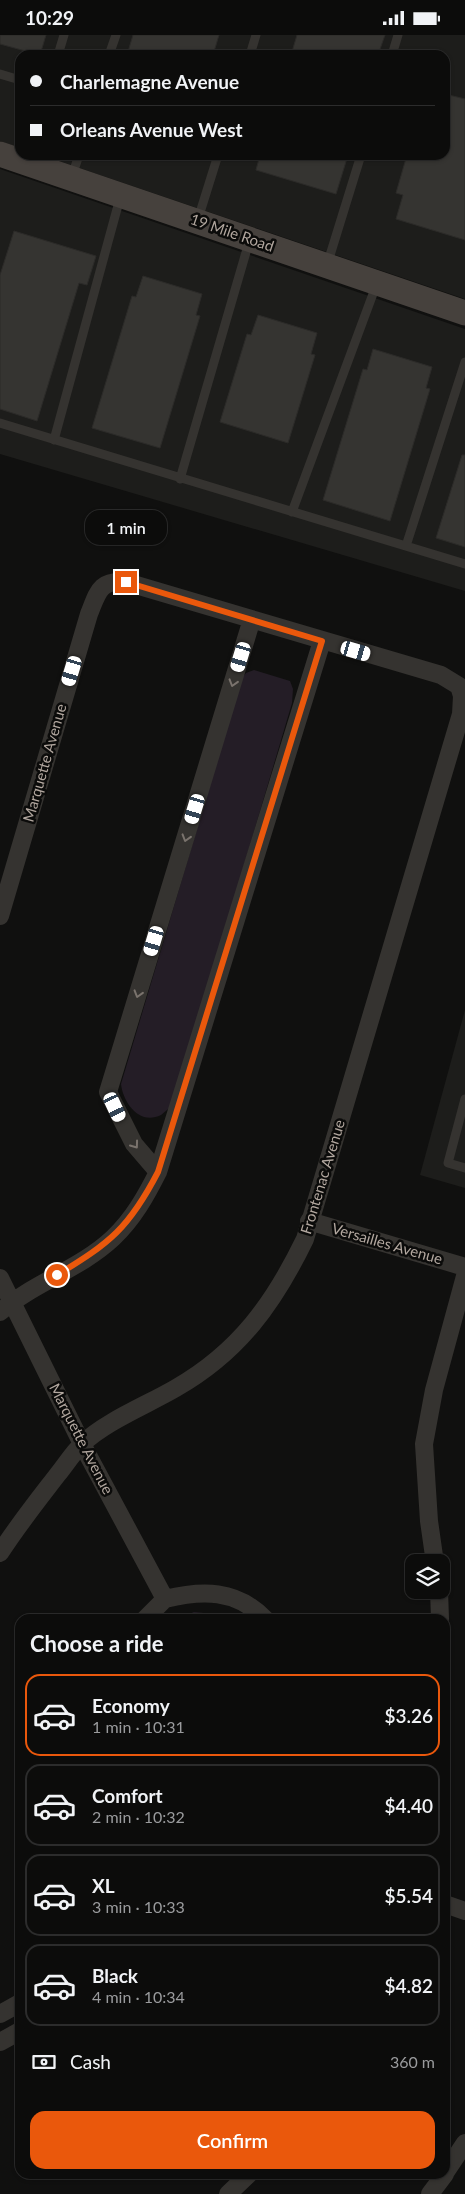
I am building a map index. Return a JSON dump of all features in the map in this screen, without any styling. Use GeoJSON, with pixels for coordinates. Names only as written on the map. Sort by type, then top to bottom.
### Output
{"type":"FeatureCollection","features":[{"type":"Feature","properties":{"kind":"street","name":"19 Mile Road"},"geometry":{"type":"LineString","coordinates":[[24,160],[72,179],[465,313]]}},
{"type":"Feature","properties":{"kind":"street","name":"Marquette Avenue"},"geometry":{"type":"LineString","coordinates":[[0,916],[89,614],[98,592],[105,584],[114,581],[126,582],[252,619]]}},
{"type":"Feature","properties":{"kind":"street"},"geometry":{"type":"LineString","coordinates":[[6,1307],[87,1257],[112,1239],[129,1221],[144,1200],[158,1172],[322,641],[252,619],[108,1092],[134,1144],[158,1172]]}},
{"type":"Feature","properties":{"kind":"street","name":"Frontenac Avenue"},"geometry":{"type":"LineString","coordinates":[[0,1553],[21,1521],[82,1444],[121,1417],[177,1387],[228,1350],[262,1315],[290,1270],[305,1239],[461,714],[462,696],[459,686],[441,675],[322,641]]}},
{"type":"Feature","properties":{"kind":"street","name":"Versailles Avenue"},"geometry":{"type":"LineString","coordinates":[[310,1221],[465,1267]]}},
{"type":"Feature","properties":{"kind":"street"},"geometry":{"type":"LineString","coordinates":[[434,1554],[429,1521],[424,1444],[434,1390],[465,1276]]}},
{"type":"Feature","properties":{"kind":"street","name":"Marquette Avenue"},"geometry":{"type":"LineString","coordinates":[[0,1279],[6,1307],[165,1599]]}},
{"type":"Feature","properties":{"kind":"street"},"geometry":{"type":"LineString","coordinates":[[150,1614],[165,1599],[189,1593],[215,1593],[241,1602],[257,1614]]}},
{"type":"Feature","properties":{"kind":"street"},"geometry":{"type":"LineString","coordinates":[[439,1599],[440,1614]]}},
{"type":"Feature","properties":{"kind":"street"},"geometry":{"type":"LineString","coordinates":[[450,1906],[465,1911]]}},
{"type":"Feature","properties":{"kind":"street"},"geometry":{"type":"LineString","coordinates":[[0,2014],[15,2006]]}},
{"type":"Feature","properties":{"kind":"street"},"geometry":{"type":"LineString","coordinates":[[0,2042],[15,2034]]}},
{"type":"Feature","properties":{"kind":"street"},"geometry":{"type":"LineString","coordinates":[[450,2166],[465,2143]]}},
{"type":"Feature","properties":{"kind":"street"},"geometry":{"type":"LineString","coordinates":[[228,2194],[244,2179]]}},
{"type":"Feature","properties":{"kind":"street"},"geometry":{"type":"LineString","coordinates":[[430,2194],[441,2179]]}},
{"type":"Feature","properties":{"kind":"lane"},"geometry":{"type":"LineString","coordinates":[[60,50],[64,35]]}},
{"type":"Feature","properties":{"kind":"lane"},"geometry":{"type":"LineString","coordinates":[[112,50],[116,35]]}},
{"type":"Feature","properties":{"kind":"lane"},"geometry":{"type":"LineString","coordinates":[[252,50],[256,35]]}},
{"type":"Feature","properties":{"kind":"lane"},"geometry":{"type":"LineString","coordinates":[[394,50],[398,35]]}},
{"type":"Feature","properties":{"kind":"lane"},"geometry":{"type":"LineString","coordinates":[[0,73],[15,78]]}},
{"type":"Feature","properties":{"kind":"lane"},"geometry":{"type":"LineString","coordinates":[[72,179],[78,160]]}},
{"type":"Feature","properties":{"kind":"lane"},"geometry":{"type":"LineString","coordinates":[[197,221],[216,160]]}},
{"type":"Feature","properties":{"kind":"lane"},"geometry":{"type":"LineString","coordinates":[[326,266],[359,160]]}},
{"type":"Feature","properties":{"kind":"lane"},"geometry":{"type":"LineString","coordinates":[[54,440],[121,195]]}},
{"type":"Feature","properties":{"kind":"lane"},"geometry":{"type":"LineString","coordinates":[[180,479],[250,239]]}},
{"type":"Feature","properties":{"kind":"lane"},"geometry":{"type":"LineString","coordinates":[[292,512],[377,283]]}},
{"type":"Feature","properties":{"kind":"lane"},"geometry":{"type":"LineString","coordinates":[[406,546],[465,362]]}},
{"type":"Feature","properties":{"kind":"lane"},"geometry":{"type":"LineString","coordinates":[[0,423],[465,564]]}},
{"type":"Feature","properties":{"kind":"lane"},"geometry":{"type":"LineString","coordinates":[[465,1099],[448,1163],[465,1168]]}},
{"type":"Feature","properties":{"kind":"shaded area"},"geometry":{"type":"Polygon","coordinates":[[[0,35],[465,35],[465,299],[56,160],[450,160],[450,50],[15,50],[15,146],[0,141],[0,35]]]}},
{"type":"Feature","properties":{"kind":"shaded area"},"geometry":{"type":"Polygon","coordinates":[[[0,169],[465,329],[465,591],[0,454],[0,169]]]}},
{"type":"Feature","properties":{"kind":"shaded area"},"geometry":{"type":"Polygon","coordinates":[[[254,670],[290,681],[293,689],[292,703],[173,1105],[161,1115],[153,1118],[146,1117],[139,1115],[129,1105],[122,1091],[121,1084],[242,678],[246,673],[254,670]]]}},
{"type":"Feature","properties":{"kind":"shaded area"},"geometry":{"type":"Polygon","coordinates":[[[465,1010],[465,1188],[420,1175],[465,1010]]]}},
{"type":"Feature","properties":{"kind":"shaded area"},"geometry":{"type":"Polygon","coordinates":[[[194,1612],[214,1614],[189,1614],[194,1612]]]}},
{"type":"Feature","properties":{"kind":"building"},"geometry":{"type":"Polygon","coordinates":[[[0,35],[46,35],[42,50],[22,50],[0,44],[0,35]]]}},
{"type":"Feature","properties":{"kind":"building"},"geometry":{"type":"Polygon","coordinates":[[[133,35],[219,35],[214,50],[128,50],[133,35]]]}},
{"type":"Feature","properties":{"kind":"building"},"geometry":{"type":"Polygon","coordinates":[[[297,35],[385,35],[380,50],[292,50],[297,35]]]}},
{"type":"Feature","properties":{"kind":"building"},"geometry":{"type":"Polygon","coordinates":[[[450,95],[465,99],[465,240],[396,219],[403,195],[396,193],[406,160],[450,160],[450,95]]]}},
{"type":"Feature","properties":{"kind":"building"},"geometry":{"type":"Polygon","coordinates":[[[259,160],[346,160],[336,194],[256,170],[259,160]]]}},
{"type":"Feature","properties":{"kind":"building"},"geometry":{"type":"Polygon","coordinates":[[[14,231],[96,256],[87,285],[79,283],[37,421],[0,409],[0,275],[14,231]]]}},
{"type":"Feature","properties":{"kind":"building"},"geometry":{"type":"Polygon","coordinates":[[[143,276],[202,294],[196,315],[200,316],[160,448],[92,428],[132,296],[136,297],[143,276]]]}},
{"type":"Feature","properties":{"kind":"building"},"geometry":{"type":"Polygon","coordinates":[[[258,315],[317,333],[311,354],[315,355],[288,443],[220,422],[247,334],[251,335],[258,315]]]}},
{"type":"Feature","properties":{"kind":"building"},"geometry":{"type":"Polygon","coordinates":[[[373,349],[432,367],[426,388],[430,389],[390,521],[323,500],[363,369],[367,370],[373,349]]]}},
{"type":"Feature","properties":{"kind":"building"},"geometry":{"type":"Polygon","coordinates":[[[462,455],[465,455],[465,547],[436,538],[462,455]]]}},
{"type":"Feature","properties":{"kind":"route"},"geometry":{"type":"LineString","coordinates":[[57,1275],[112,1239],[129,1221],[144,1200],[158,1172],[322,641],[126,582]]}}]}
